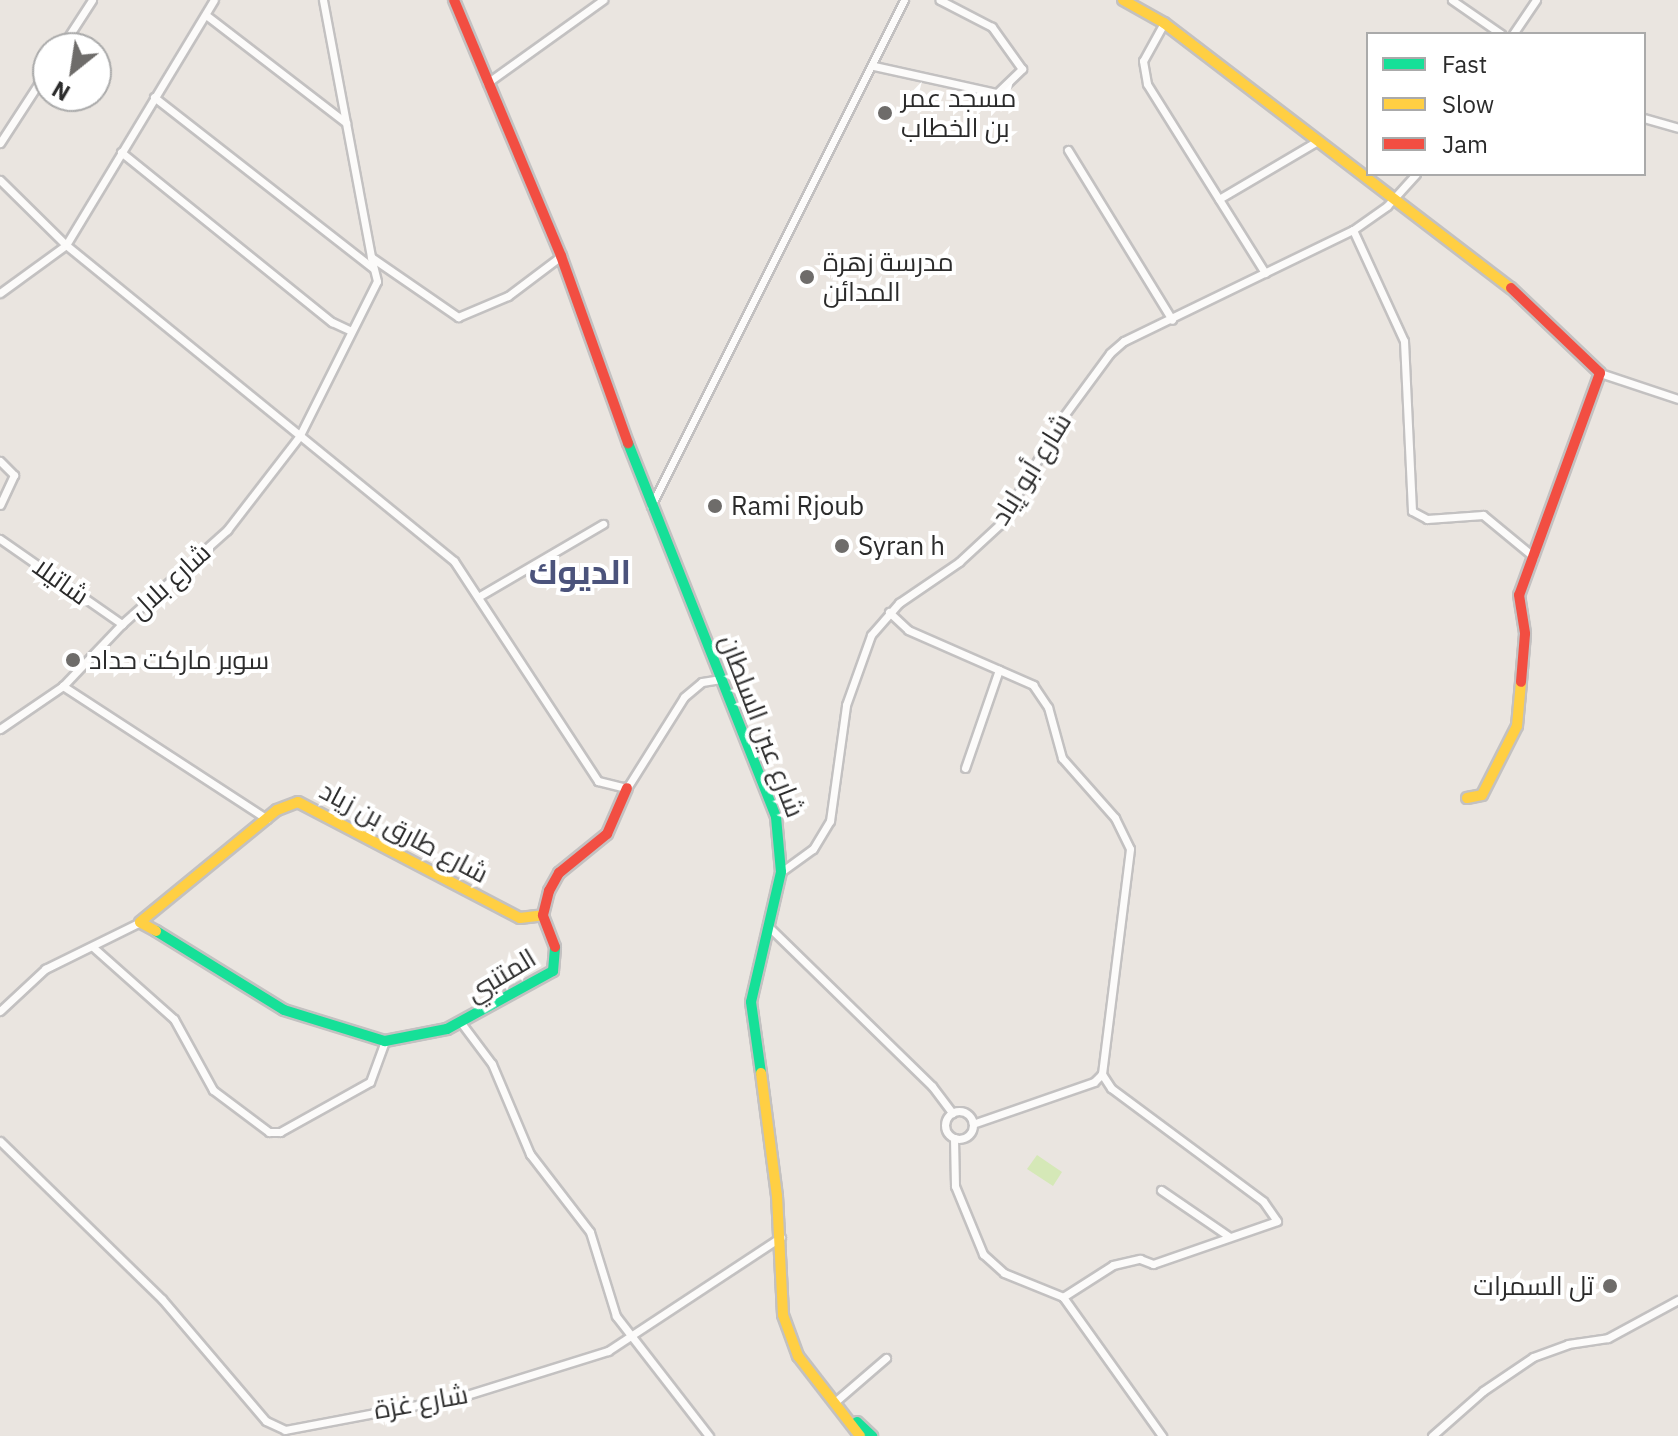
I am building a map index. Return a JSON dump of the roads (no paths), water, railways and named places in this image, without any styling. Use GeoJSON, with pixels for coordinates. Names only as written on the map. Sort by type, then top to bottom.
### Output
{"type":"FeatureCollection","features":[{"type":"Feature","properties":{"kind":"street"},"geometry":{"type":"LineString","coordinates":[[71,32],[92,0]]}},
{"type":"Feature","properties":{"kind":"street"},"geometry":{"type":"LineString","coordinates":[[0,293],[66,245],[214,0]]}},
{"type":"Feature","properties":{"kind":"street"},"geometry":{"type":"LineString","coordinates":[[323,0],[373,268],[377,281],[393,273]]}},
{"type":"Feature","properties":{"kind":"street","name":"شارع عين السلطان"},"geometry":{"type":"LineString","coordinates":[[454,0],[485,85],[561,256],[651,506],[769,793],[782,847],[781,872],[751,1002],[781,1237],[780,1291],[789,1336],[798,1356],[836,1401],[872,1436]]}},
{"type":"Feature","properties":{"kind":"street"},"geometry":{"type":"LineString","coordinates":[[485,85],[603,0]]}},
{"type":"Feature","properties":{"kind":"street"},"geometry":{"type":"LineString","coordinates":[[651,506],[874,66],[904,0]]}},
{"type":"Feature","properties":{"kind":"street"},"geometry":{"type":"LineString","coordinates":[[874,66],[997,93],[1022,69],[992,27],[940,0]]}},
{"type":"Feature","properties":{"kind":"street"},"geometry":{"type":"LineString","coordinates":[[1123,0],[1164,23],[1366,174]]}},
{"type":"Feature","properties":{"kind":"street"},"geometry":{"type":"LineString","coordinates":[[1452,0],[1498,32]]}},
{"type":"Feature","properties":{"kind":"street"},"geometry":{"type":"LineString","coordinates":[[1514,32],[1536,0]]}},
{"type":"Feature","properties":{"kind":"street"},"geometry":{"type":"LineString","coordinates":[[206,15],[346,123]]}},
{"type":"Feature","properties":{"kind":"street"},"geometry":{"type":"LineString","coordinates":[[1164,23],[1142,69],[1265,273]]}},
{"type":"Feature","properties":{"kind":"street"},"geometry":{"type":"LineString","coordinates":[[0,143],[32,94]]}},
{"type":"Feature","properties":{"kind":"street"},"geometry":{"type":"LineString","coordinates":[[154,97],[373,268]]}},
{"type":"Feature","properties":{"kind":"street"},"geometry":{"type":"LineString","coordinates":[[1646,119],[1678,128]]}},
{"type":"Feature","properties":{"kind":"street"},"geometry":{"type":"LineString","coordinates":[[1219,199],[1319,140]]}},
{"type":"Feature","properties":{"kind":"street"},"geometry":{"type":"LineString","coordinates":[[1068,150],[1172,320]]}},
{"type":"Feature","properties":{"kind":"street"},"geometry":{"type":"LineString","coordinates":[[121,152],[332,322],[351,331]]}},
{"type":"Feature","properties":{"kind":"street"},"geometry":{"type":"LineString","coordinates":[[1369,176],[1508,285],[1600,373],[1676,397]]}},
{"type":"Feature","properties":{"kind":"street","name":"شارع أبو إياد"},"geometry":{"type":"LineString","coordinates":[[781,872],[813,849],[830,821],[849,690],[871,635],[889,612],[959,562],[999,525],[1063,417],[1110,353],[1124,341],[1353,230],[1398,197],[1414,176]]}},
{"type":"Feature","properties":{"kind":"street"},"geometry":{"type":"LineString","coordinates":[[0,180],[66,245],[454,561],[593,775],[610,786],[627,788]]}},
{"type":"Feature","properties":{"kind":"street"},"geometry":{"type":"LineString","coordinates":[[1353,230],[1404,341],[1409,506],[1427,519],[1490,517],[1513,544],[1534,557]]}},
{"type":"Feature","properties":{"kind":"street"},"geometry":{"type":"LineString","coordinates":[[371,257],[447,313],[464,317],[508,296],[561,256]]}},
{"type":"Feature","properties":{"kind":"street","name":"شارع بلال"},"geometry":{"type":"LineString","coordinates":[[0,729],[63,686],[122,624],[227,530],[299,437],[377,281]]}},
{"type":"Feature","properties":{"kind":"street"},"geometry":{"type":"LineString","coordinates":[[1467,798],[1482,795],[1517,726],[1525,634],[1519,595],[1600,373]]}},
{"type":"Feature","properties":{"kind":"street"},"geometry":{"type":"LineString","coordinates":[[0,461],[14,475],[0,505]]}},
{"type":"Feature","properties":{"kind":"street"},"geometry":{"type":"LineString","coordinates":[[478,597],[603,524]]}},
{"type":"Feature","properties":{"kind":"street","name":"شاتيلا"},"geometry":{"type":"LineString","coordinates":[[0,539],[122,624]]}},
{"type":"Feature","properties":{"kind":"street"},"geometry":{"type":"LineString","coordinates":[[889,612],[908,630],[999,670],[1040,692],[1062,758],[1115,818],[1130,849],[1102,1074],[1111,1088],[1263,1201],[1277,1221],[1153,1264],[1140,1259],[1113,1265],[1063,1297]]}},
{"type":"Feature","properties":{"kind":"street"},"geometry":{"type":"LineString","coordinates":[[965,768],[999,670]]}},
{"type":"Feature","properties":{"kind":"street"},"geometry":{"type":"LineString","coordinates":[[543,915],[554,880],[607,834],[627,788],[684,697],[696,685],[721,679]]}},
{"type":"Feature","properties":{"kind":"street"},"geometry":{"type":"LineString","coordinates":[[63,686],[267,819]]}},
{"type":"Feature","properties":{"kind":"street","name":"شارع طارق بن زياد"},"geometry":{"type":"LineString","coordinates":[[140,922],[286,805],[308,804],[520,918],[543,915]]}},
{"type":"Feature","properties":{"kind":"street","name":"المتنبي"},"geometry":{"type":"LineString","coordinates":[[462,1024],[553,971],[556,949],[543,915]]}},
{"type":"Feature","properties":{"kind":"street"},"geometry":{"type":"LineString","coordinates":[[0,1011],[45,969],[94,948],[140,922],[273,1005],[385,1041],[462,1024],[492,1064],[530,1154],[590,1232],[605,1292],[629,1334],[705,1434]]}},
{"type":"Feature","properties":{"kind":"street"},"geometry":{"type":"LineString","coordinates":[[769,927],[932,1086],[952,1113]]}},
{"type":"Feature","properties":{"kind":"street"},"geometry":{"type":"LineString","coordinates":[[94,948],[174,1019],[213,1090],[269,1132],[280,1132],[370,1082],[385,1041]]}},
{"type":"Feature","properties":{"kind":"street"},"geometry":{"type":"LineString","coordinates":[[954,1138],[968,1137],[973,1124],[1080,1087],[1102,1074]]}},
{"type":"Feature","properties":{"kind":"street"},"geometry":{"type":"LineString","coordinates":[[952,1113],[966,1113],[973,1124]]}},
{"type":"Feature","properties":{"kind":"street"},"geometry":{"type":"LineString","coordinates":[[952,1113],[945,1128],[954,1138],[955,1186],[983,1254],[1004,1273],[1063,1297],[1162,1436]]}},
{"type":"Feature","properties":{"kind":"street","name":"شارع غزة"},"geometry":{"type":"LineString","coordinates":[[0,1141],[162,1299],[266,1421],[278,1429],[429,1405],[504,1386],[608,1351],[629,1334],[781,1237]]}},
{"type":"Feature","properties":{"kind":"street"},"geometry":{"type":"LineString","coordinates":[[1161,1190],[1230,1237]]}},
{"type":"Feature","properties":{"kind":"street"},"geometry":{"type":"LineString","coordinates":[[1432,1436],[1483,1391],[1533,1357],[1568,1344],[1608,1338],[1678,1300]]}},
{"type":"Feature","properties":{"kind":"street"},"geometry":{"type":"LineString","coordinates":[[836,1401],[886,1358]]}},
{"type":"Feature","properties":{"kind":"street","name":"شارع عين السلطان"},"geometry":{"type":"LineString","coordinates":[[836,1401],[860,1436]]}},
{"type":"Feature","properties":{"kind":"place","name":"مسجد عمر بن الخطاب"},"geometry":{"type":"Point","coordinates":[885,113]}},
{"type":"Feature","properties":{"kind":"place","name":"مدرسة زهرة المدائن"},"geometry":{"type":"Point","coordinates":[807,277]}},
{"type":"Feature","properties":{"kind":"place","name":"Rami Rjoub"},"geometry":{"type":"Point","coordinates":[715,506]}},
{"type":"Feature","properties":{"kind":"place","name":"Syran h"},"geometry":{"type":"Point","coordinates":[842,546]}},
{"type":"Feature","properties":{"kind":"place","name":"سوبر ماركت حداد"},"geometry":{"type":"Point","coordinates":[73,660]}},
{"type":"Feature","properties":{"kind":"place","name":"تل السمرات"},"geometry":{"type":"Point","coordinates":[1610,1286]}},
{"type":"Feature","properties":{"kind":"district","name":"الديوك"},"geometry":{"type":"Point","coordinates":[580,572]}}]}
